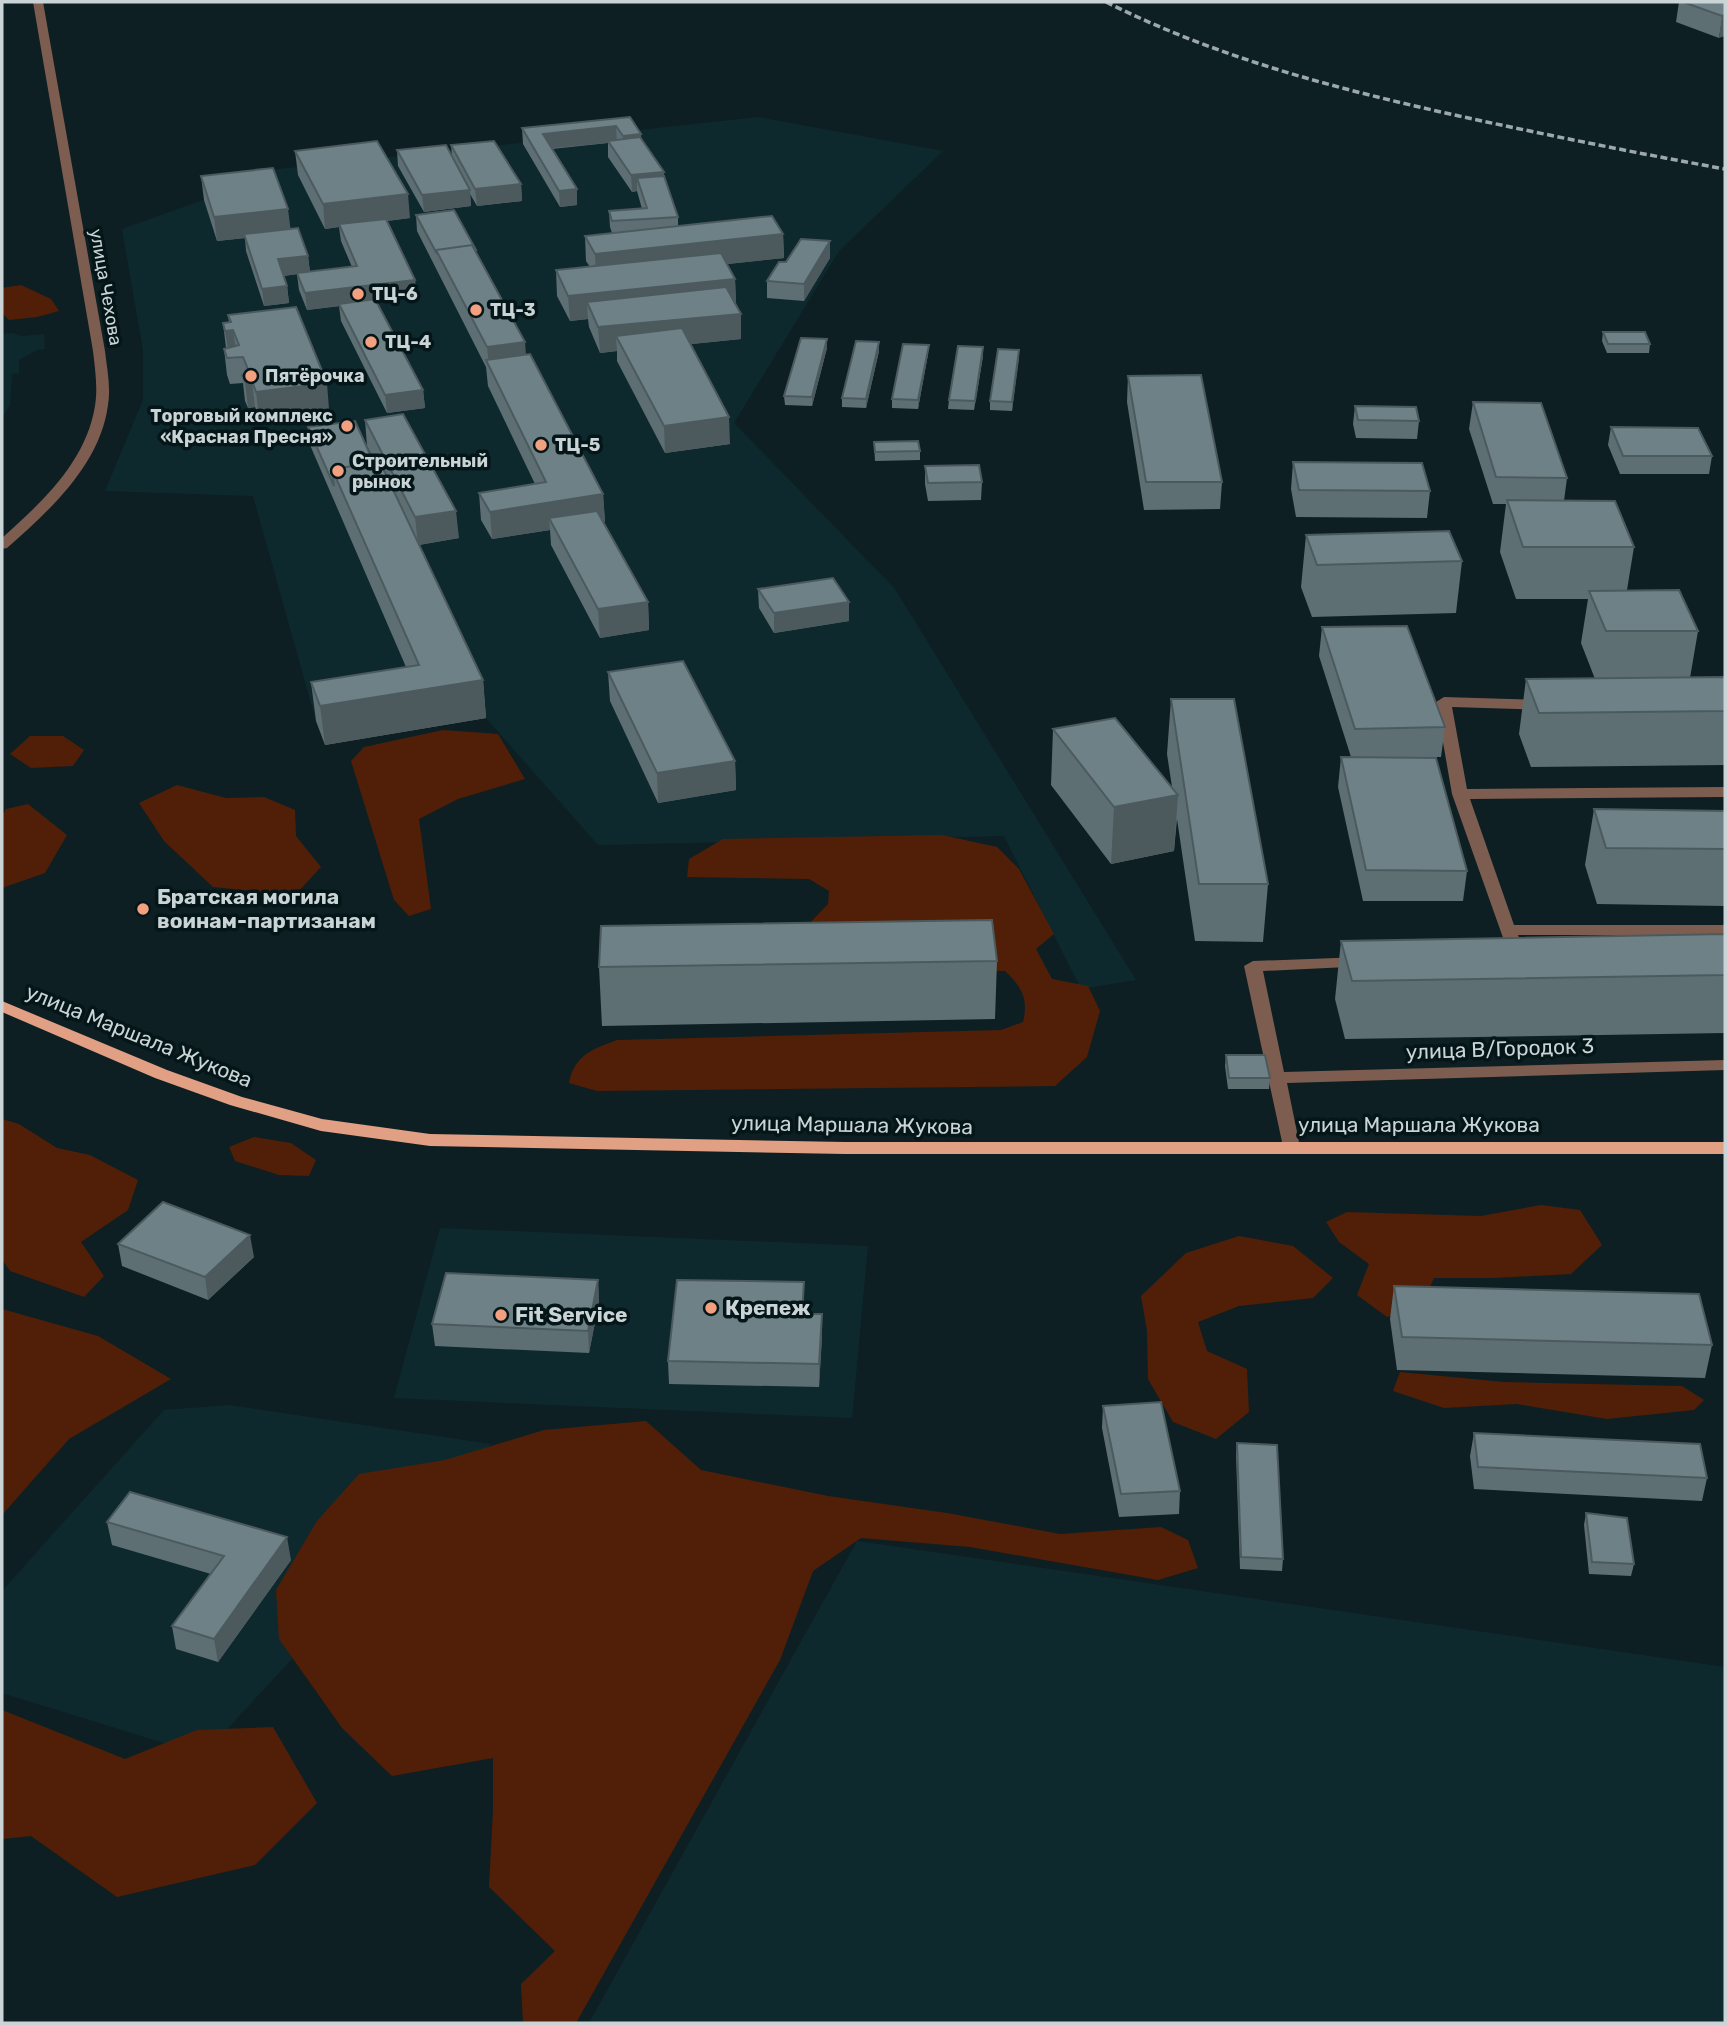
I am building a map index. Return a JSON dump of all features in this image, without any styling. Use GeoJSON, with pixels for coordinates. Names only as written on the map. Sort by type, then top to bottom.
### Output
{"type":"FeatureCollection","features":[{"type":"Feature","properties":{"kind":"main road","name":"улица Маршала Жукова"},"geometry":{"type":"LineString","coordinates":[[2,1006],[162,1074],[236,1101],[321,1125],[430,1140],[845,1148],[1725,1148]]}},
{"type":"Feature","properties":{"kind":"street","name":"улица Чехова"},"geometry":{"type":"LineString","coordinates":[[2,545],[35,515],[83,456],[102,405],[99,351],[38,2]]}},
{"type":"Feature","properties":{"kind":"street"},"geometry":{"type":"LineString","coordinates":[[1505,960],[1518,960],[1460,794],[1444,702],[1558,706]]}},
{"type":"Feature","properties":{"kind":"street"},"geometry":{"type":"LineString","coordinates":[[1460,794],[1725,792]]}},
{"type":"Feature","properties":{"kind":"street"},"geometry":{"type":"LineString","coordinates":[[1507,930],[1725,930]]}},
{"type":"Feature","properties":{"kind":"street"},"geometry":{"type":"LineString","coordinates":[[1291,1147],[1253,966],[1373,962]]}},
{"type":"Feature","properties":{"kind":"street","name":"улица В/Городок 3"},"geometry":{"type":"LineString","coordinates":[[1276,1078],[1725,1065]]}},
{"type":"Feature","properties":{"kind":"shaded area"},"geometry":{"type":"Polygon","coordinates":[[[758,117],[943,151],[839,251],[734,423],[895,589],[1136,980],[1081,989],[1004,836],[598,845],[486,718],[325,745],[253,496],[105,491],[143,400],[143,350],[122,229],[206,199],[243,173],[758,117]]]}},
{"type":"Feature","properties":{"kind":"shaded area"},"geometry":{"type":"Polygon","coordinates":[[[21,285],[51,299],[59,311],[9,320],[2,313],[2,288],[21,285]]]}},
{"type":"Feature","properties":{"kind":"shaded area"},"geometry":{"type":"Polygon","coordinates":[[[2,334],[22,336],[44,334],[45,349],[37,350],[19,360],[19,373],[12,374],[10,405],[2,418],[2,334]]]}},
{"type":"Feature","properties":{"kind":"shaded area"},"geometry":{"type":"Polygon","coordinates":[[[443,730],[498,734],[525,779],[458,799],[419,819],[431,909],[409,916],[394,900],[351,761],[364,747],[443,730]]]}},
{"type":"Feature","properties":{"kind":"shaded area"},"geometry":{"type":"Polygon","coordinates":[[[30,736],[63,736],[84,750],[73,766],[31,768],[10,754],[30,736]]]}},
{"type":"Feature","properties":{"kind":"shaded area"},"geometry":{"type":"Polygon","coordinates":[[[177,785],[226,798],[264,797],[295,810],[296,836],[321,867],[295,895],[213,887],[164,841],[139,803],[177,785]]]}},
{"type":"Feature","properties":{"kind":"shaded area"},"geometry":{"type":"Polygon","coordinates":[[[28,804],[67,835],[45,873],[2,888],[2,816],[6,809],[28,804]]]}},
{"type":"Feature","properties":{"kind":"shaded area"},"geometry":{"type":"Polygon","coordinates":[[[942,835],[997,847],[1019,869],[1054,934],[1036,949],[1052,979],[1088,986],[1100,1011],[1087,1057],[1055,1086],[597,1091],[569,1083],[580,1059],[617,1040],[1001,1030],[1023,1022],[1025,1006],[1022,993],[1005,971],[628,968],[802,931],[828,904],[829,891],[809,879],[687,877],[689,859],[723,839],[942,835]]]}},
{"type":"Feature","properties":{"kind":"shaded area"},"geometry":{"type":"Polygon","coordinates":[[[2,1119],[19,1124],[57,1148],[90,1155],[138,1180],[128,1210],[81,1242],[104,1276],[84,1297],[10,1271],[2,1259],[2,1119]]]}},
{"type":"Feature","properties":{"kind":"shaded area"},"geometry":{"type":"Polygon","coordinates":[[[254,1137],[291,1143],[316,1160],[309,1176],[279,1175],[235,1161],[229,1147],[254,1137]]]}},
{"type":"Feature","properties":{"kind":"shaded area"},"geometry":{"type":"Polygon","coordinates":[[[1541,1205],[1580,1210],[1602,1245],[1571,1274],[1434,1278],[1422,1305],[1387,1317],[1357,1295],[1369,1264],[1339,1242],[1326,1222],[1347,1212],[1481,1216],[1541,1205]]]}},
{"type":"Feature","properties":{"kind":"shaded area"},"geometry":{"type":"Polygon","coordinates":[[[440,1228],[868,1246],[852,1418],[394,1398],[440,1228]]]}},
{"type":"Feature","properties":{"kind":"shaded area"},"geometry":{"type":"Polygon","coordinates":[[[1239,1236],[1293,1246],[1333,1278],[1313,1298],[1239,1306],[1198,1322],[1207,1351],[1247,1369],[1249,1412],[1216,1439],[1173,1422],[1148,1379],[1147,1331],[1141,1296],[1186,1253],[1239,1236]]]}},
{"type":"Feature","properties":{"kind":"shaded area"},"geometry":{"type":"Polygon","coordinates":[[[2,1309],[98,1336],[171,1379],[69,1439],[2,1515],[2,1309]]]}},
{"type":"Feature","properties":{"kind":"shaded area"},"geometry":{"type":"Polygon","coordinates":[[[1400,1372],[1504,1382],[1682,1386],[1704,1400],[1694,1410],[1607,1419],[1517,1404],[1444,1408],[1393,1391],[1400,1372]]]}},
{"type":"Feature","properties":{"kind":"shaded area"},"geometry":{"type":"Polygon","coordinates":[[[229,1405],[491,1444],[203,1755],[2,1693],[2,1591],[164,1410],[229,1405]]]}},
{"type":"Feature","properties":{"kind":"shaded area"},"geometry":{"type":"Polygon","coordinates":[[[646,1421],[701,1470],[828,1496],[947,1513],[1060,1534],[1161,1527],[1188,1540],[1198,1568],[1158,1580],[970,1547],[861,1538],[813,1571],[780,1660],[576,2023],[523,2023],[521,1984],[555,1951],[489,1887],[493,1758],[392,1776],[342,1728],[279,1639],[276,1590],[317,1521],[359,1474],[445,1460],[544,1430],[646,1421]]]}},
{"type":"Feature","properties":{"kind":"shaded area"},"geometry":{"type":"Polygon","coordinates":[[[857,1541],[1725,1667],[1725,2023],[589,2023],[857,1541]]]}},
{"type":"Feature","properties":{"kind":"shaded area"},"geometry":{"type":"Polygon","coordinates":[[[2,1710],[125,1759],[197,1730],[273,1727],[317,1803],[255,1865],[117,1897],[31,1836],[2,1839],[2,1710]]]}},
{"type":"Feature","properties":{"kind":"building"},"geometry":{"type":"Polygon","coordinates":[[[1683,2],[1725,2],[1725,15],[1722,16],[1683,2]]]}},
{"type":"Feature","properties":{"kind":"building"},"geometry":{"type":"Polygon","coordinates":[[[630,117],[641,134],[623,136],[616,126],[543,134],[577,189],[559,191],[522,128],[630,117]]]}},
{"type":"Feature","properties":{"kind":"building"},"geometry":{"type":"Polygon","coordinates":[[[640,137],[664,172],[631,175],[608,141],[640,137]]]}},
{"type":"Feature","properties":{"kind":"building"},"geometry":{"type":"Polygon","coordinates":[[[377,141],[408,194],[323,204],[295,151],[377,141]]]}},
{"type":"Feature","properties":{"kind":"building"},"geometry":{"type":"Polygon","coordinates":[[[494,141],[521,184],[475,189],[451,145],[494,141]]]}},
{"type":"Feature","properties":{"kind":"building"},"geometry":{"type":"Polygon","coordinates":[[[446,145],[470,190],[422,195],[397,150],[446,145]]]}},
{"type":"Feature","properties":{"kind":"building"},"geometry":{"type":"Polygon","coordinates":[[[273,168],[288,209],[214,217],[201,176],[273,168]]]}},
{"type":"Feature","properties":{"kind":"building"},"geometry":{"type":"Polygon","coordinates":[[[664,176],[678,217],[612,221],[609,211],[647,208],[637,178],[664,176]]]}},
{"type":"Feature","properties":{"kind":"building"},"geometry":{"type":"Polygon","coordinates":[[[454,210],[476,250],[472,245],[436,250],[437,254],[416,215],[454,210]]]}},
{"type":"Feature","properties":{"kind":"building"},"geometry":{"type":"Polygon","coordinates":[[[772,216],[783,234],[595,254],[585,236],[772,216]]]}},
{"type":"Feature","properties":{"kind":"building"},"geometry":{"type":"Polygon","coordinates":[[[386,219],[415,280],[305,293],[297,273],[357,266],[339,224],[386,219]]]}},
{"type":"Feature","properties":{"kind":"building"},"geometry":{"type":"Polygon","coordinates":[[[298,228],[308,256],[278,259],[287,286],[262,289],[244,234],[298,228]]]}},
{"type":"Feature","properties":{"kind":"building"},"geometry":{"type":"Polygon","coordinates":[[[801,239],[830,241],[804,284],[767,281],[779,262],[786,262],[801,239]]]}},
{"type":"Feature","properties":{"kind":"building"},"geometry":{"type":"Polygon","coordinates":[[[472,245],[525,342],[487,347],[436,250],[472,245]]]}},
{"type":"Feature","properties":{"kind":"building"},"geometry":{"type":"Polygon","coordinates":[[[721,253],[735,279],[568,296],[556,270],[721,253]]]}},
{"type":"Feature","properties":{"kind":"building"},"geometry":{"type":"Polygon","coordinates":[[[726,287],[741,314],[598,327],[587,302],[726,287]]]}},
{"type":"Feature","properties":{"kind":"building"},"geometry":{"type":"Polygon","coordinates":[[[375,299],[423,390],[385,395],[339,304],[375,299]]]}},
{"type":"Feature","properties":{"kind":"building"},"geometry":{"type":"Polygon","coordinates":[[[296,307],[327,383],[256,392],[252,381],[245,382],[242,375],[250,374],[243,357],[227,358],[224,349],[239,345],[233,330],[225,331],[223,323],[231,322],[228,315],[296,307]]]}},
{"type":"Feature","properties":{"kind":"building"},"geometry":{"type":"Polygon","coordinates":[[[682,328],[729,417],[664,426],[616,336],[682,328]]]}},
{"type":"Feature","properties":{"kind":"building"},"geometry":{"type":"Polygon","coordinates":[[[1603,332],[1645,332],[1650,344],[1608,344],[1603,332]]]}},
{"type":"Feature","properties":{"kind":"building"},"geometry":{"type":"Polygon","coordinates":[[[801,338],[827,339],[812,397],[784,396],[801,338]]]}},
{"type":"Feature","properties":{"kind":"building"},"geometry":{"type":"Polygon","coordinates":[[[856,341],[879,342],[866,399],[842,398],[856,341]]]}},
{"type":"Feature","properties":{"kind":"building"},"geometry":{"type":"Polygon","coordinates":[[[903,344],[929,345],[918,400],[892,399],[903,344]]]}},
{"type":"Feature","properties":{"kind":"building"},"geometry":{"type":"Polygon","coordinates":[[[958,346],[983,347],[975,401],[949,400],[958,346]]]}},
{"type":"Feature","properties":{"kind":"building"},"geometry":{"type":"Polygon","coordinates":[[[998,349],[1019,350],[1012,402],[990,401],[998,349]]]}},
{"type":"Feature","properties":{"kind":"building"},"geometry":{"type":"Polygon","coordinates":[[[530,354],[603,494],[490,512],[479,493],[546,482],[486,360],[530,354]]]}},
{"type":"Feature","properties":{"kind":"building"},"geometry":{"type":"Polygon","coordinates":[[[1201,375],[1222,482],[1146,482],[1128,376],[1201,375]]]}},
{"type":"Feature","properties":{"kind":"building"},"geometry":{"type":"Polygon","coordinates":[[[1473,402],[1541,403],[1567,478],[1496,477],[1473,402]]]}},
{"type":"Feature","properties":{"kind":"building"},"geometry":{"type":"Polygon","coordinates":[[[1355,406],[1416,407],[1419,421],[1358,420],[1355,406]]]}},
{"type":"Feature","properties":{"kind":"building"},"geometry":{"type":"Polygon","coordinates":[[[403,414],[456,511],[415,517],[365,420],[403,414]]]}},
{"type":"Feature","properties":{"kind":"building"},"geometry":{"type":"Polygon","coordinates":[[[355,421],[374,463],[332,469],[334,486],[308,427],[355,421]]]}},
{"type":"Feature","properties":{"kind":"building"},"geometry":{"type":"Polygon","coordinates":[[[1611,427],[1698,428],[1712,456],[1623,456],[1611,427]]]}},
{"type":"Feature","properties":{"kind":"building"},"geometry":{"type":"Polygon","coordinates":[[[918,441],[920,451],[875,452],[874,442],[918,441]]]}},
{"type":"Feature","properties":{"kind":"building"},"geometry":{"type":"Polygon","coordinates":[[[380,462],[483,680],[320,706],[311,682],[419,665],[332,469],[380,462]]]}},
{"type":"Feature","properties":{"kind":"building"},"geometry":{"type":"Polygon","coordinates":[[[1293,462],[1422,463],[1430,491],[1299,490],[1293,462]]]}},
{"type":"Feature","properties":{"kind":"building"},"geometry":{"type":"Polygon","coordinates":[[[979,465],[982,482],[928,483],[925,466],[979,465]]]}},
{"type":"Feature","properties":{"kind":"building"},"geometry":{"type":"Polygon","coordinates":[[[1507,500],[1615,501],[1634,547],[1523,547],[1507,500]]]}},
{"type":"Feature","properties":{"kind":"building"},"geometry":{"type":"Polygon","coordinates":[[[597,511],[648,602],[598,609],[549,518],[597,511]]]}},
{"type":"Feature","properties":{"kind":"building"},"geometry":{"type":"Polygon","coordinates":[[[1449,531],[1462,561],[1317,565],[1306,535],[1449,531]]]}},
{"type":"Feature","properties":{"kind":"building"},"geometry":{"type":"Polygon","coordinates":[[[833,578],[849,602],[774,613],[758,589],[833,578]]]}},
{"type":"Feature","properties":{"kind":"building"},"geometry":{"type":"Polygon","coordinates":[[[1679,590],[1698,631],[1606,631],[1589,591],[1679,590]]]}},
{"type":"Feature","properties":{"kind":"building"},"geometry":{"type":"Polygon","coordinates":[[[1407,626],[1445,727],[1355,729],[1322,627],[1407,626]]]}},
{"type":"Feature","properties":{"kind":"building"},"geometry":{"type":"Polygon","coordinates":[[[683,661],[735,761],[657,773],[608,672],[683,661]]]}},
{"type":"Feature","properties":{"kind":"building"},"geometry":{"type":"Polygon","coordinates":[[[1725,677],[1725,711],[1539,713],[1526,679],[1725,677]]]}},
{"type":"Feature","properties":{"kind":"building"},"geometry":{"type":"Polygon","coordinates":[[[1171,699],[1234,699],[1268,884],[1199,884],[1171,699]]]}},
{"type":"Feature","properties":{"kind":"building"},"geometry":{"type":"Polygon","coordinates":[[[1115,718],[1178,795],[1114,807],[1053,729],[1115,718]]]}},
{"type":"Feature","properties":{"kind":"building"},"geometry":{"type":"Polygon","coordinates":[[[1341,757],[1436,758],[1467,871],[1366,870],[1341,757]]]}},
{"type":"Feature","properties":{"kind":"building"},"geometry":{"type":"Polygon","coordinates":[[[1594,809],[1725,811],[1725,849],[1606,848],[1594,809]]]}},
{"type":"Feature","properties":{"kind":"building"},"geometry":{"type":"Polygon","coordinates":[[[992,920],[997,961],[599,967],[601,926],[992,920]]]}},
{"type":"Feature","properties":{"kind":"building"},"geometry":{"type":"Polygon","coordinates":[[[1725,934],[1725,975],[1352,981],[1341,941],[1725,934]]]}},
{"type":"Feature","properties":{"kind":"building"},"geometry":{"type":"Polygon","coordinates":[[[1226,1055],[1265,1055],[1270,1078],[1229,1078],[1226,1055]]]}},
{"type":"Feature","properties":{"kind":"building"},"geometry":{"type":"Polygon","coordinates":[[[163,1202],[250,1235],[205,1277],[118,1244],[163,1202]]]}},
{"type":"Feature","properties":{"kind":"building"},"geometry":{"type":"Polygon","coordinates":[[[446,1273],[598,1280],[588,1331],[432,1324],[446,1273]]]}},
{"type":"Feature","properties":{"kind":"building"},"geometry":{"type":"Polygon","coordinates":[[[677,1280],[804,1282],[802,1314],[822,1314],[819,1364],[668,1361],[677,1280]]]}},
{"type":"Feature","properties":{"kind":"building"},"geometry":{"type":"Polygon","coordinates":[[[1394,1286],[1699,1294],[1712,1345],[1402,1337],[1394,1286]]]}},
{"type":"Feature","properties":{"kind":"building"},"geometry":{"type":"Polygon","coordinates":[[[1161,1402],[1180,1491],[1121,1494],[1103,1406],[1161,1402]]]}},
{"type":"Feature","properties":{"kind":"building"},"geometry":{"type":"Polygon","coordinates":[[[1474,1433],[1700,1444],[1707,1478],[1478,1467],[1474,1433]]]}},
{"type":"Feature","properties":{"kind":"building"},"geometry":{"type":"Polygon","coordinates":[[[1237,1443],[1277,1445],[1283,1559],[1241,1557],[1237,1443]]]}},
{"type":"Feature","properties":{"kind":"building"},"geometry":{"type":"Polygon","coordinates":[[[130,1492],[287,1537],[214,1639],[172,1626],[224,1556],[107,1522],[130,1492]]]}},
{"type":"Feature","properties":{"kind":"building"},"geometry":{"type":"Polygon","coordinates":[[[1586,1513],[1627,1518],[1634,1564],[1592,1562],[1586,1513]]]}},
{"type":"Feature","properties":{"kind":"railway"},"geometry":{"type":"LineString","coordinates":[[1106,2],[1191,40],[1323,83],[1459,116],[1725,169]]}},
{"type":"Feature","properties":{"kind":"place","name":"ТЦ-6"},"geometry":{"type":"Point","coordinates":[358,294]}},
{"type":"Feature","properties":{"kind":"place","name":"ТЦ-3"},"geometry":{"type":"Point","coordinates":[476,310]}},
{"type":"Feature","properties":{"kind":"place","name":"ТЦ-4"},"geometry":{"type":"Point","coordinates":[371,342]}},
{"type":"Feature","properties":{"kind":"place","name":"Пятёрочка"},"geometry":{"type":"Point","coordinates":[251,376]}},
{"type":"Feature","properties":{"kind":"place","name":"Торговый комплекс «Красная Пресня»"},"geometry":{"type":"Point","coordinates":[347,426]}},
{"type":"Feature","properties":{"kind":"place","name":"ТЦ-5"},"geometry":{"type":"Point","coordinates":[541,445]}},
{"type":"Feature","properties":{"kind":"place","name":"Строительный рынок"},"geometry":{"type":"Point","coordinates":[338,471]}},
{"type":"Feature","properties":{"kind":"place","name":"Братская могила воинам-партизанам"},"geometry":{"type":"Point","coordinates":[143,909]}},
{"type":"Feature","properties":{"kind":"place","name":"Крепеж"},"geometry":{"type":"Point","coordinates":[711,1308]}},
{"type":"Feature","properties":{"kind":"place","name":"Fit Service"},"geometry":{"type":"Point","coordinates":[501,1315]}}]}
